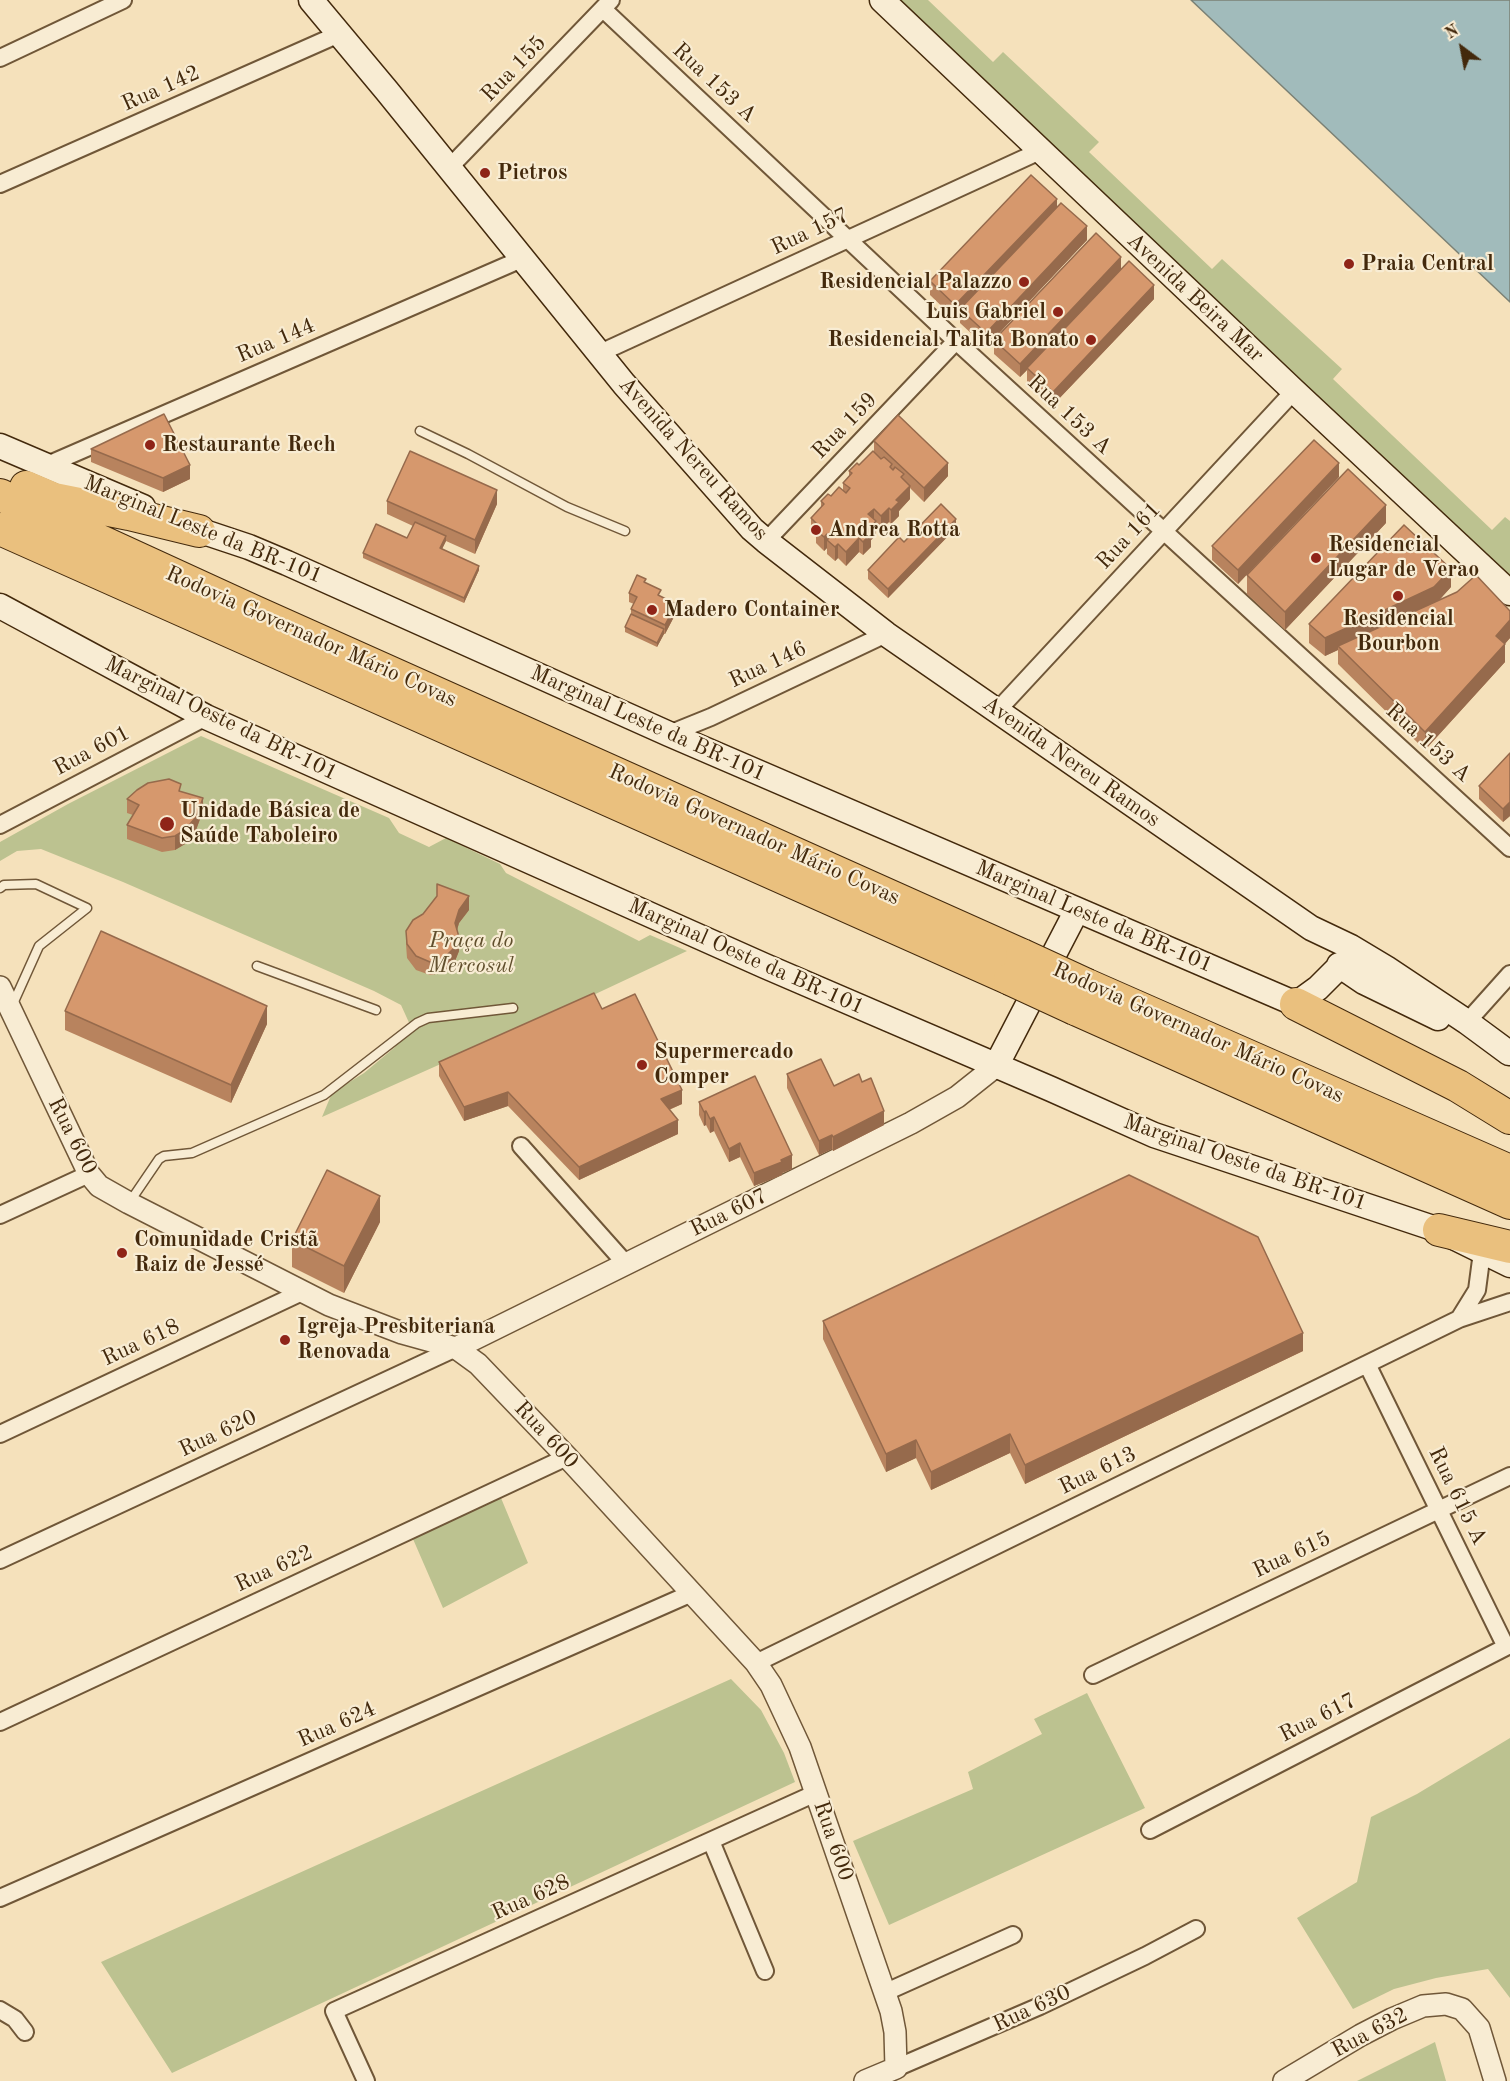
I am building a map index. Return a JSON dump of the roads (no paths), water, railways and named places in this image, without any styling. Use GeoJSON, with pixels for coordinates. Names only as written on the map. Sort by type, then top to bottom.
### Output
{"type":"FeatureCollection","features":[{"type":"Feature","properties":{"kind":"highway"},"geometry":{"type":"LineString","coordinates":[[0,475],[54,499],[199,531]]}},
{"type":"Feature","properties":{"kind":"highway","name":"Rodovia Governador Mário Covas"},"geometry":{"type":"LineString","coordinates":[[0,495],[1081,997],[1510,1203]]}},
{"type":"Feature","properties":{"kind":"highway","name":"Rodovia Governador Mário Covas"},"geometry":{"type":"LineString","coordinates":[[0,529],[1016,967]]}},
{"type":"Feature","properties":{"kind":"highway","name":"Rodovia Governador Mário Covas"},"geometry":{"type":"LineString","coordinates":[[1081,997],[1510,1172]]}},
{"type":"Feature","properties":{"kind":"highway"},"geometry":{"type":"LineString","coordinates":[[1296,1004],[1458,1086],[1510,1118]]}},
{"type":"Feature","properties":{"kind":"highway"},"geometry":{"type":"LineString","coordinates":[[1439,1230],[1496,1249]]}},
{"type":"Feature","properties":{"kind":"main road","name":"Avenida Nereu Ramos"},"geometry":{"type":"LineString","coordinates":[[310,0],[600,353],[752,529],[886,634],[997,711],[1311,928],[1351,946],[1510,1053]]}},
{"type":"Feature","properties":{"kind":"main road","name":"Avenida Beira Mar"},"geometry":{"type":"LineString","coordinates":[[882,0],[1510,593]]}},
{"type":"Feature","properties":{"kind":"main road","name":"Marginal Leste da BR-101"},"geometry":{"type":"LineString","coordinates":[[0,446],[199,531],[249,547],[287,563],[669,734],[1296,1004]]}},
{"type":"Feature","properties":{"kind":"main road","name":"Marginal Oeste da BR-101"},"geometry":{"type":"LineString","coordinates":[[0,606],[206,717],[494,846],[1154,1135],[1439,1230]]}},
{"type":"Feature","properties":{"kind":"main road"},"geometry":{"type":"LineString","coordinates":[[996,1066],[1077,910]]}},
{"type":"Feature","properties":{"kind":"main road","name":"Avenida Nereu Ramos"},"geometry":{"type":"LineString","coordinates":[[1311,928],[1340,966],[1382,991],[1510,1053]]}},
{"type":"Feature","properties":{"kind":"main road"},"geometry":{"type":"LineString","coordinates":[[1296,1004],[1318,988],[1340,966],[1349,962],[1386,968]]}},
{"type":"Feature","properties":{"kind":"main road"},"geometry":{"type":"LineString","coordinates":[[1496,1249],[1510,1265]]}},
{"type":"Feature","properties":{"kind":"street"},"geometry":{"type":"LineString","coordinates":[[0,58],[123,0]]}},
{"type":"Feature","properties":{"kind":"street","name":"Rua 155"},"geometry":{"type":"LineString","coordinates":[[449,168],[607,4]]}},
{"type":"Feature","properties":{"kind":"street","name":"Rua 153 A"},"geometry":{"type":"LineString","coordinates":[[607,4],[956,341],[1510,848]]}},
{"type":"Feature","properties":{"kind":"street","name":"Rua 142"},"geometry":{"type":"LineString","coordinates":[[0,184],[339,34]]}},
{"type":"Feature","properties":{"kind":"street","name":"Rua 157"},"geometry":{"type":"LineString","coordinates":[[600,353],[1040,151]]}},
{"type":"Feature","properties":{"kind":"street","name":"Rua 144"},"geometry":{"type":"LineString","coordinates":[[45,466],[524,258]]}},
{"type":"Feature","properties":{"kind":"street","name":"Rua 159"},"geometry":{"type":"LineString","coordinates":[[766,541],[956,341]]}},
{"type":"Feature","properties":{"kind":"street","name":"Rua 161"},"geometry":{"type":"LineString","coordinates":[[997,711],[1294,391]]}},
{"type":"Feature","properties":{"kind":"street","name":"Rua 146"},"geometry":{"type":"LineString","coordinates":[[669,734],[711,717],[886,634]]}},
{"type":"Feature","properties":{"kind":"street","name":"Rua 601"},"geometry":{"type":"LineString","coordinates":[[0,825],[206,717]]}},
{"type":"Feature","properties":{"kind":"street"},"geometry":{"type":"LineString","coordinates":[[1467,1022],[1510,974]]}},
{"type":"Feature","properties":{"kind":"street","name":"Rua 600"},"geometry":{"type":"LineString","coordinates":[[0,987],[89,1174],[99,1186],[302,1292],[351,1315],[402,1333],[456,1348],[478,1364],[567,1457],[756,1663],[771,1685],[785,1713],[816,1793],[886,1992],[895,2032],[896,2068]]}},
{"type":"Feature","properties":{"kind":"street","name":"Rua 607"},"geometry":{"type":"LineString","coordinates":[[456,1348],[920,1119],[957,1097],[996,1066]]}},
{"type":"Feature","properties":{"kind":"street"},"geometry":{"type":"LineString","coordinates":[[521,1146],[626,1264]]}},
{"type":"Feature","properties":{"kind":"street"},"geometry":{"type":"LineString","coordinates":[[0,1215],[89,1174]]}},
{"type":"Feature","properties":{"kind":"street"},"geometry":{"type":"LineString","coordinates":[[1459,1319],[1477,1290],[1496,1249]]}},
{"type":"Feature","properties":{"kind":"street","name":"Rua 618"},"geometry":{"type":"LineString","coordinates":[[0,1434],[302,1292]]}},
{"type":"Feature","properties":{"kind":"street","name":"Rua 613"},"geometry":{"type":"LineString","coordinates":[[756,1663],[1459,1319],[1510,1302]]}},
{"type":"Feature","properties":{"kind":"street","name":"Rua 620"},"geometry":{"type":"LineString","coordinates":[[0,1560],[456,1348]]}},
{"type":"Feature","properties":{"kind":"street","name":"Rua 615 A"},"geometry":{"type":"LineString","coordinates":[[1367,1364],[1506,1647]]}},
{"type":"Feature","properties":{"kind":"street","name":"Rua 622"},"geometry":{"type":"LineString","coordinates":[[0,1722],[567,1457]]}},
{"type":"Feature","properties":{"kind":"street","name":"Rua 615"},"geometry":{"type":"LineString","coordinates":[[1093,1675],[1510,1476]]}},
{"type":"Feature","properties":{"kind":"street","name":"Rua 624"},"geometry":{"type":"LineString","coordinates":[[0,1898],[692,1593]]}},
{"type":"Feature","properties":{"kind":"street","name":"Rua 617"},"geometry":{"type":"LineString","coordinates":[[1150,1830],[1506,1647]]}},
{"type":"Feature","properties":{"kind":"street","name":"Rua 628"},"geometry":{"type":"LineString","coordinates":[[366,2081],[334,2012],[816,1793]]}},
{"type":"Feature","properties":{"kind":"street"},"geometry":{"type":"LineString","coordinates":[[711,1841],[765,1971]]}},
{"type":"Feature","properties":{"kind":"street","name":"Rua 630"},"geometry":{"type":"LineString","coordinates":[[865,2081],[963,2041],[1071,1992],[1196,1929]]}},
{"type":"Feature","properties":{"kind":"street"},"geometry":{"type":"LineString","coordinates":[[886,1992],[1013,1935]]}},
{"type":"Feature","properties":{"kind":"street","name":"Rua 632"},"geometry":{"type":"LineString","coordinates":[[1284,2081],[1361,2035],[1413,2010],[1424,2006],[1446,2004],[1462,2009],[1479,2028],[1495,2081]]}},
{"type":"Feature","properties":{"kind":"street"},"geometry":{"type":"LineString","coordinates":[[0,2010],[15,2019],[25,2032]]}},
{"type":"Feature","properties":{"kind":"lane"},"geometry":{"type":"LineString","coordinates":[[420,431],[567,507],[625,531]]}},
{"type":"Feature","properties":{"kind":"lane"},"geometry":{"type":"LineString","coordinates":[[0,888],[4,885],[36,884],[87,908],[39,946],[10,1009]]}},
{"type":"Feature","properties":{"kind":"lane"},"geometry":{"type":"LineString","coordinates":[[258,966],[376,1010]]}},
{"type":"Feature","properties":{"kind":"lane"},"geometry":{"type":"LineString","coordinates":[[129,1203],[159,1159],[164,1156],[192,1153],[324,1095],[417,1023],[428,1018],[513,1008]]}},
{"type":"Feature","properties":{"kind":"water"},"geometry":{"type":"Polygon","coordinates":[[[1191,0],[1510,0],[1510,302],[1191,0]]]}},
{"type":"Feature","properties":{"kind":"place","name":"Pietros"},"geometry":{"type":"Point","coordinates":[485,173]}},
{"type":"Feature","properties":{"kind":"place","name":"Praia Central"},"geometry":{"type":"Point","coordinates":[1349,264]}},
{"type":"Feature","properties":{"kind":"place","name":"Residencial Palazzo"},"geometry":{"type":"Point","coordinates":[1024,282]}},
{"type":"Feature","properties":{"kind":"place","name":"Luis Gabriel"},"geometry":{"type":"Point","coordinates":[1058,312]}},
{"type":"Feature","properties":{"kind":"place","name":"Residencial Talita Bonato"},"geometry":{"type":"Point","coordinates":[1091,340]}},
{"type":"Feature","properties":{"kind":"place","name":"Restaurante Rech"},"geometry":{"type":"Point","coordinates":[150,445]}},
{"type":"Feature","properties":{"kind":"place","name":"Andrea Rotta"},"geometry":{"type":"Point","coordinates":[816,530]}},
{"type":"Feature","properties":{"kind":"place","name":"Residencial Lugar de Verao"},"geometry":{"type":"Point","coordinates":[1316,558]}},
{"type":"Feature","properties":{"kind":"place","name":"Residencial Bourbon"},"geometry":{"type":"Point","coordinates":[1398,596]}},
{"type":"Feature","properties":{"kind":"place","name":"Madero Container"},"geometry":{"type":"Point","coordinates":[652,610]}},
{"type":"Feature","properties":{"kind":"place","name":"Unidade Básica de Saúde Taboleiro"},"geometry":{"type":"Point","coordinates":[167,824]}},
{"type":"Feature","properties":{"kind":"place","name":"Supermercado Comper"},"geometry":{"type":"Point","coordinates":[642,1065]}},
{"type":"Feature","properties":{"kind":"place","name":"Comunidade Cristã Raiz de Jessé"},"geometry":{"type":"Point","coordinates":[122,1253]}},
{"type":"Feature","properties":{"kind":"place","name":"Igreja Presbiteriana Renovada"},"geometry":{"type":"Point","coordinates":[285,1340]}},
{"type":"Feature","properties":{"kind":"park label","name":"Praça do Mercosul"},"geometry":{"type":"Point","coordinates":[471,954]}}]}
